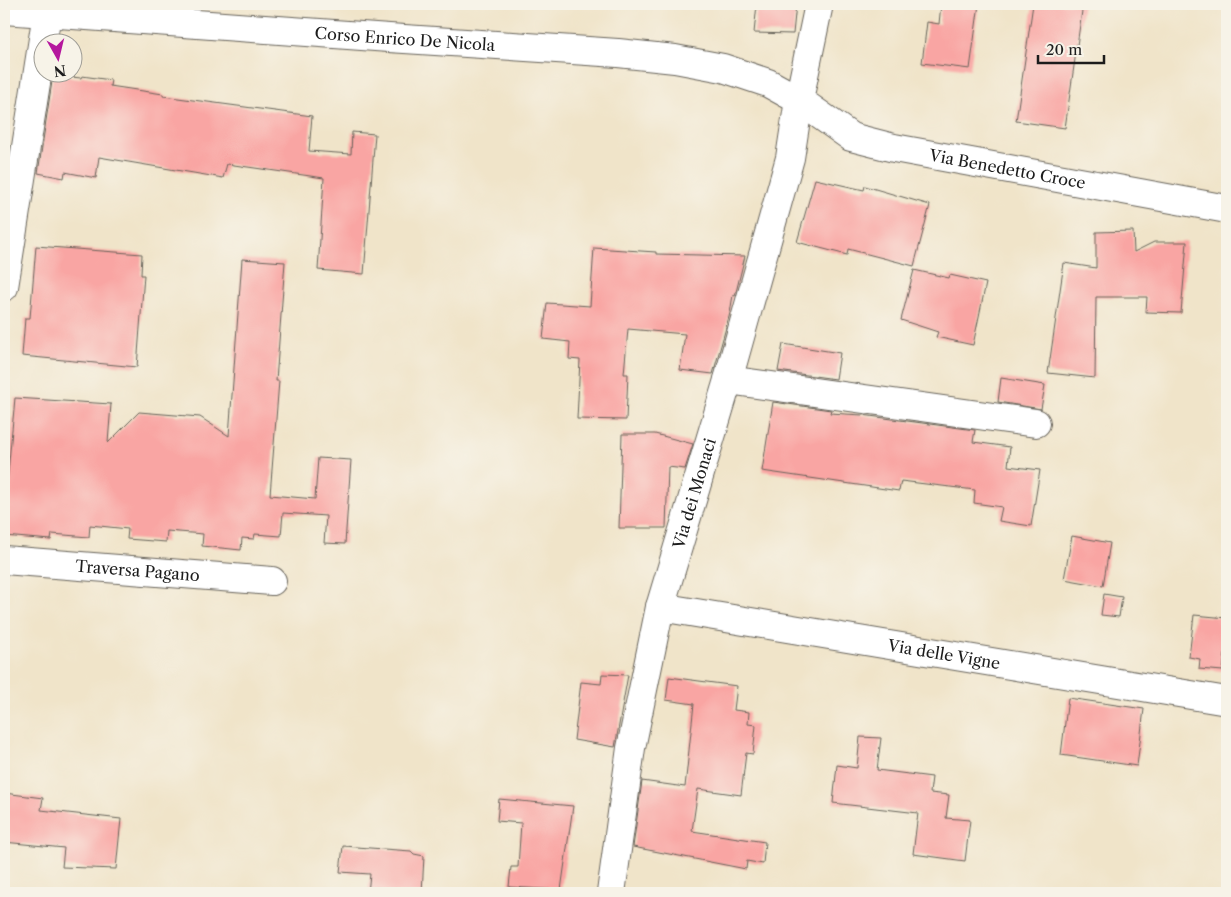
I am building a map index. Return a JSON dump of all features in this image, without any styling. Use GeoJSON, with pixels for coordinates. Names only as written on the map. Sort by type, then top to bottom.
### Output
{"type":"FeatureCollection","features":[{"type":"Feature","properties":{"kind":"street","name":"Via dei Monaci"},"geometry":{"type":"LineString","coordinates":[[611,893],[631,748],[660,607],[728,380],[790,158],[799,100],[819,4]]}},
{"type":"Feature","properties":{"kind":"street","name":"Corso Enrico De Nicola"},"geometry":{"type":"LineString","coordinates":[[4,10],[618,52],[675,59],[723,68],[768,83],[799,100]]}},
{"type":"Feature","properties":{"kind":"street"},"geometry":{"type":"LineString","coordinates":[[4,286],[47,13]]}},
{"type":"Feature","properties":{"kind":"street","name":"Via Benedetto Croce"},"geometry":{"type":"LineString","coordinates":[[799,100],[851,137],[894,148],[1227,209]]}},
{"type":"Feature","properties":{"kind":"street"},"geometry":{"type":"LineString","coordinates":[[728,380],[1036,423]]}},
{"type":"Feature","properties":{"kind":"street","name":"Traversa Pagano"},"geometry":{"type":"LineString","coordinates":[[4,560],[272,581]]}},
{"type":"Feature","properties":{"kind":"street","name":"Via delle Vigne"},"geometry":{"type":"LineString","coordinates":[[660,607],[1227,701]]}},
{"type":"Feature","properties":{"kind":"building"},"geometry":{"type":"Polygon","coordinates":[[[757,4],[796,4],[793,34],[754,33],[757,4]]]}},
{"type":"Feature","properties":{"kind":"building"},"geometry":{"type":"Polygon","coordinates":[[[941,4],[979,4],[970,69],[922,63],[927,22],[939,24],[941,4]]]}},
{"type":"Feature","properties":{"kind":"building"},"geometry":{"type":"Polygon","coordinates":[[[1033,4],[1083,4],[1065,128],[1016,121],[1033,4]]]}},
{"type":"Feature","properties":{"kind":"building"},"geometry":{"type":"Polygon","coordinates":[[[82,76],[111,80],[110,86],[163,94],[163,96],[312,116],[309,151],[351,154],[352,132],[375,134],[364,274],[318,270],[324,178],[227,164],[223,178],[99,157],[96,178],[65,172],[64,178],[38,173],[52,82],[82,82],[82,76]]]}},
{"type":"Feature","properties":{"kind":"building"},"geometry":{"type":"Polygon","coordinates":[[[815,179],[864,190],[865,186],[930,205],[914,266],[848,249],[847,255],[797,242],[815,179]]]}},
{"type":"Feature","properties":{"kind":"building"},"geometry":{"type":"Polygon","coordinates":[[[1133,231],[1134,252],[1154,242],[1187,242],[1181,313],[1146,312],[1147,297],[1096,297],[1095,378],[1048,373],[1064,263],[1096,268],[1096,232],[1133,231]]]}},
{"type":"Feature","properties":{"kind":"building"},"geometry":{"type":"Polygon","coordinates":[[[36,246],[142,254],[141,275],[144,275],[137,367],[22,356],[25,318],[30,318],[36,246]]]}},
{"type":"Feature","properties":{"kind":"building"},"geometry":{"type":"Polygon","coordinates":[[[594,248],[656,252],[656,254],[745,256],[713,374],[680,370],[685,334],[628,329],[624,374],[628,374],[626,420],[577,419],[580,360],[569,359],[570,342],[543,339],[547,303],[590,306],[594,248]]]}},
{"type":"Feature","properties":{"kind":"building"},"geometry":{"type":"Polygon","coordinates":[[[242,259],[285,262],[276,381],[279,381],[270,495],[315,499],[318,458],[351,460],[345,544],[324,543],[326,516],[283,513],[281,536],[255,534],[254,539],[242,538],[241,550],[202,546],[203,534],[167,531],[166,542],[127,539],[128,529],[90,525],[89,537],[52,534],[51,540],[4,536],[4,515],[15,398],[111,404],[108,443],[139,412],[200,417],[229,436],[242,259]]]}},
{"type":"Feature","properties":{"kind":"building"},"geometry":{"type":"Polygon","coordinates":[[[914,270],[949,278],[950,275],[986,283],[973,345],[936,337],[938,332],[901,320],[914,270]]]}},
{"type":"Feature","properties":{"kind":"building"},"geometry":{"type":"Polygon","coordinates":[[[783,344],[840,353],[836,379],[778,371],[783,344]]]}},
{"type":"Feature","properties":{"kind":"building"},"geometry":{"type":"Polygon","coordinates":[[[1001,378],[1045,385],[1041,409],[998,402],[1001,378]]]}},
{"type":"Feature","properties":{"kind":"building"},"geometry":{"type":"Polygon","coordinates":[[[773,402],[831,410],[830,413],[862,415],[975,430],[973,442],[1010,447],[1008,466],[1040,470],[1031,526],[999,521],[1002,507],[974,503],[975,490],[901,481],[899,491],[762,471],[773,402]]]}},
{"type":"Feature","properties":{"kind":"building"},"geometry":{"type":"Polygon","coordinates":[[[622,434],[655,434],[693,444],[685,469],[668,467],[666,528],[619,528],[622,434]]]}},
{"type":"Feature","properties":{"kind":"building"},"geometry":{"type":"Polygon","coordinates":[[[1072,536],[1110,543],[1103,586],[1064,579],[1072,536]]]}},
{"type":"Feature","properties":{"kind":"building"},"geometry":{"type":"Polygon","coordinates":[[[1104,594],[1122,597],[1119,617],[1101,615],[1104,594]]]}},
{"type":"Feature","properties":{"kind":"building"},"geometry":{"type":"Polygon","coordinates":[[[1194,615],[1227,618],[1223,671],[1199,669],[1200,659],[1189,657],[1194,615]]]}},
{"type":"Feature","properties":{"kind":"building"},"geometry":{"type":"Polygon","coordinates":[[[602,674],[628,675],[615,747],[574,740],[581,682],[601,684],[602,674]]]}},
{"type":"Feature","properties":{"kind":"building"},"geometry":{"type":"Polygon","coordinates":[[[669,677],[737,686],[734,710],[749,712],[748,724],[756,725],[753,754],[746,753],[741,795],[698,789],[692,831],[765,842],[763,864],[747,861],[746,869],[633,847],[642,781],[685,787],[694,704],[666,700],[669,677]]]}},
{"type":"Feature","properties":{"kind":"building"},"geometry":{"type":"Polygon","coordinates":[[[1068,698],[1144,709],[1137,766],[1061,755],[1068,698]]]}},
{"type":"Feature","properties":{"kind":"building"},"geometry":{"type":"Polygon","coordinates":[[[860,737],[881,738],[877,770],[932,777],[930,793],[949,795],[946,818],[970,820],[965,861],[913,854],[918,813],[833,803],[837,765],[857,768],[860,737]]]}},
{"type":"Feature","properties":{"kind":"building"},"geometry":{"type":"Polygon","coordinates":[[[4,793],[43,798],[41,810],[121,819],[116,869],[62,867],[64,848],[4,842],[4,793]]]}},
{"type":"Feature","properties":{"kind":"building"},"geometry":{"type":"Polygon","coordinates":[[[499,799],[573,806],[561,890],[509,887],[511,867],[518,867],[521,823],[497,821],[499,799]]]}},
{"type":"Feature","properties":{"kind":"building"},"geometry":{"type":"Polygon","coordinates":[[[343,846],[411,851],[414,854],[424,856],[422,893],[368,893],[370,874],[340,872],[343,846]]]}}]}
